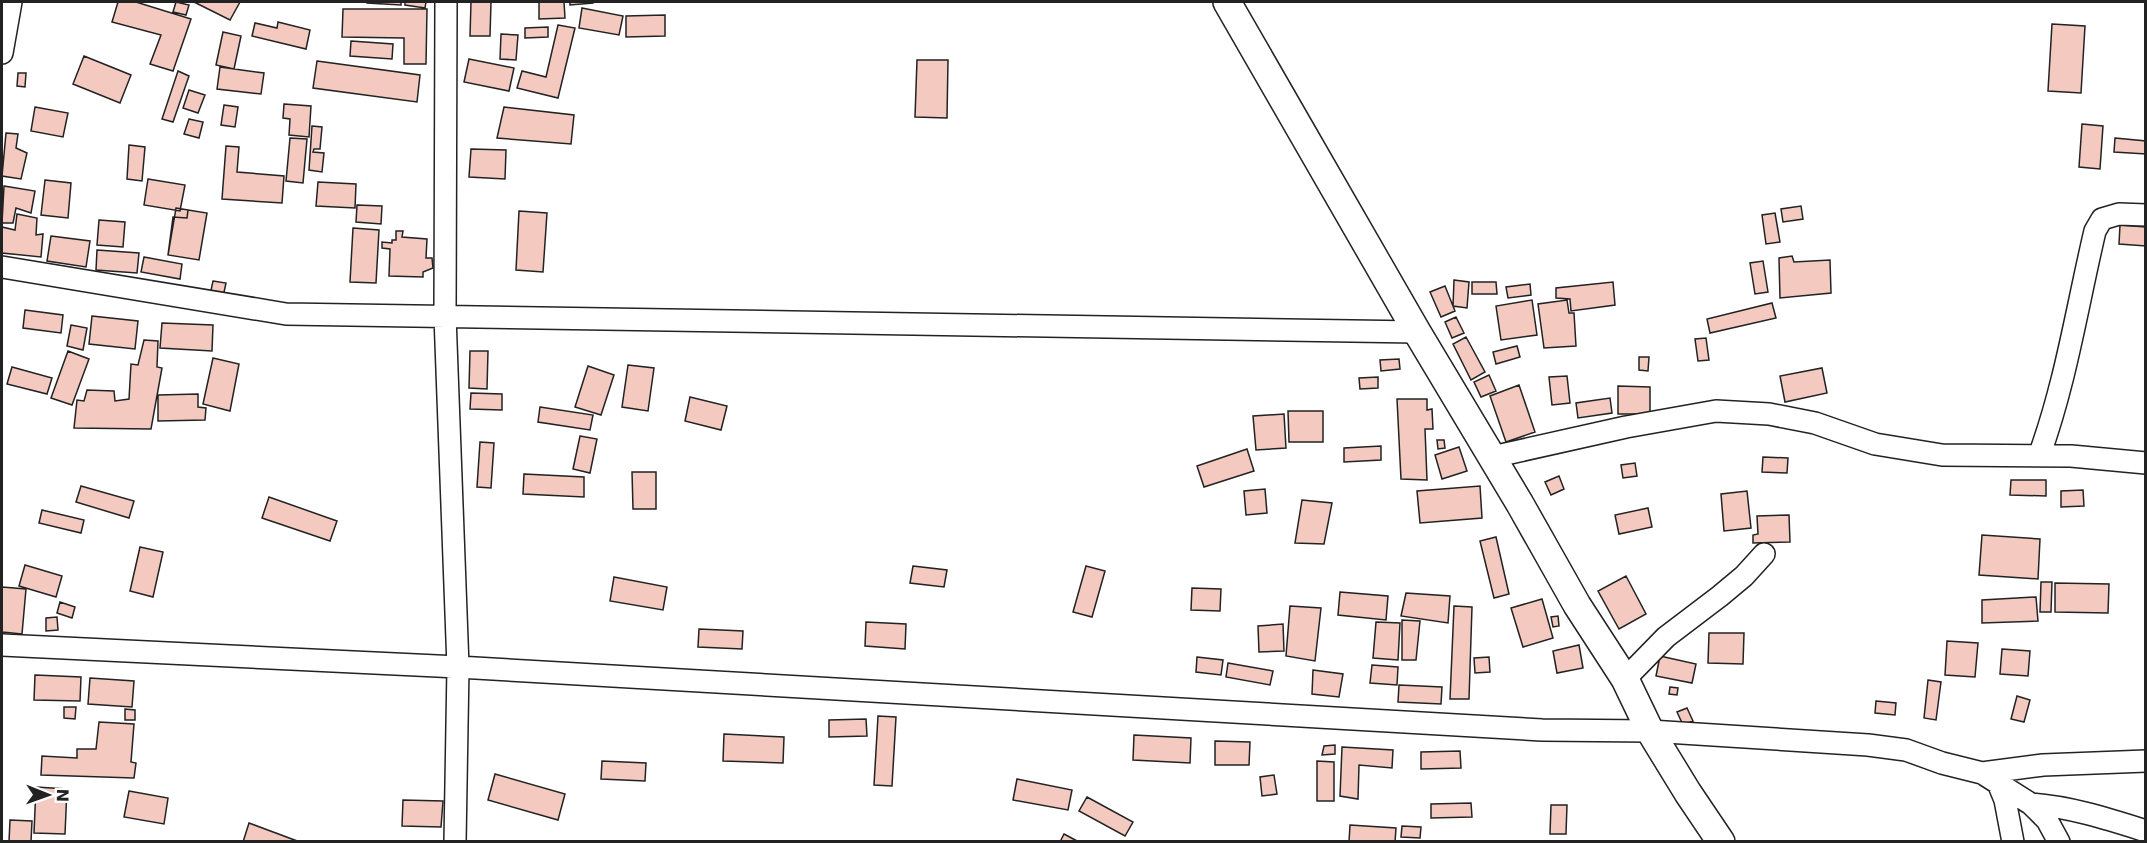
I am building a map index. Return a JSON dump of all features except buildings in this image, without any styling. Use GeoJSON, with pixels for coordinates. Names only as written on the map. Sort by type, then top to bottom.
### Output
{"type":"FeatureCollection","features":[{"type":"Feature","properties":{"kind":"street"},"geometry":{"type":"LineString","coordinates":[[2,53],[11,2]]}},
{"type":"Feature","properties":{"kind":"street"},"geometry":{"type":"LineString","coordinates":[[446,2],[445,316],[458,667],[455,842]]}},
{"type":"Feature","properties":{"kind":"street"},"geometry":{"type":"LineString","coordinates":[[1227,2],[1577,605],[1625,679],[1650,731],[1721,842]]}},
{"type":"Feature","properties":{"kind":"street"},"geometry":{"type":"LineString","coordinates":[[2039,456],[2053,419],[2065,375],[2095,231],[2102,219],[2119,214],[2145,215]]}},
{"type":"Feature","properties":{"kind":"street"},"geometry":{"type":"LineString","coordinates":[[2,267],[286,314],[1417,332]]}},
{"type":"Feature","properties":{"kind":"street"},"geometry":{"type":"LineString","coordinates":[[1492,457],[1657,421],[1716,411],[1769,414],[1803,421],[1875,444],[1942,455],[2072,456],[2145,463]]}},
{"type":"Feature","properties":{"kind":"street"},"geometry":{"type":"LineString","coordinates":[[1625,679],[1666,637],[1744,576],[1764,554]]}},
{"type":"Feature","properties":{"kind":"street"},"geometry":{"type":"LineString","coordinates":[[2,645],[458,667],[1542,730],[1650,731],[1878,746],[1906,750],[1990,778],[2031,804],[2047,820],[2059,842]]}},
{"type":"Feature","properties":{"kind":"street"},"geometry":{"type":"LineString","coordinates":[[1990,778],[2043,765],[2145,761]]}},
{"type":"Feature","properties":{"kind":"street"},"geometry":{"type":"LineString","coordinates":[[1990,778],[2005,800],[2013,842]]}},
{"type":"Feature","properties":{"kind":"street"},"geometry":{"type":"LineString","coordinates":[[2031,804],[2091,814],[2145,831]]}}]}
